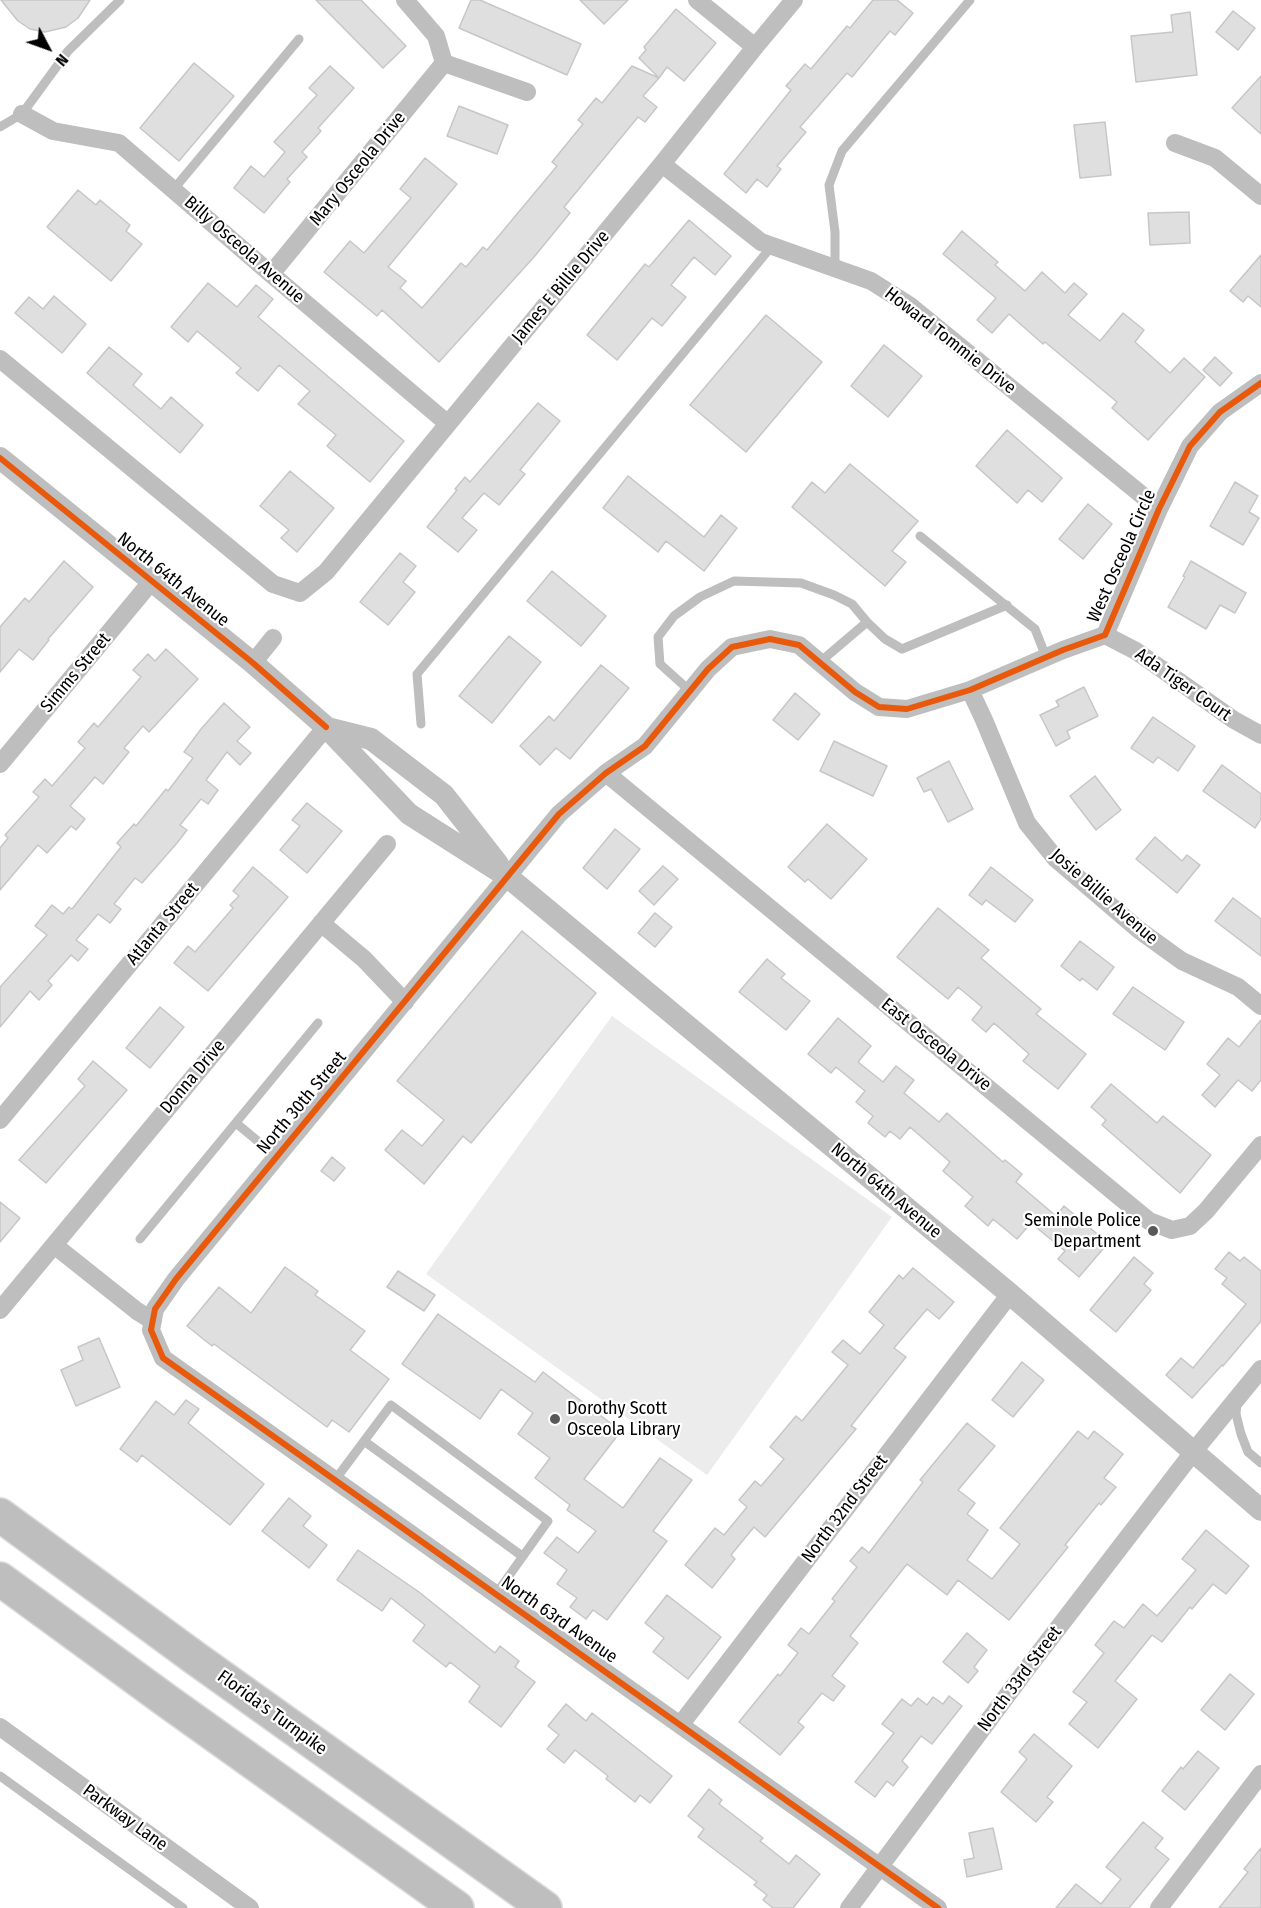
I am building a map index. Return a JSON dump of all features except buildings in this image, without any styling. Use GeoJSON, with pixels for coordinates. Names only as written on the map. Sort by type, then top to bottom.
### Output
{"type":"FeatureCollection","features":[{"type":"Feature","properties":{"kind":"highway","name":"Florida's Turnpike"},"geometry":{"type":"LineString","coordinates":[[0,1515],[195,1658],[545,1908]]}},
{"type":"Feature","properties":{"kind":"highway"},"geometry":{"type":"LineString","coordinates":[[0,1579],[457,1908]]}},
{"type":"Feature","properties":{"kind":"street"},"geometry":{"type":"LineString","coordinates":[[405,0],[436,36],[444,63],[527,92]]}},
{"type":"Feature","properties":{"kind":"street"},"geometry":{"type":"LineString","coordinates":[[697,0],[754,47]]}},
{"type":"Feature","properties":{"kind":"street","name":"James E Billie Drive"},"geometry":{"type":"LineString","coordinates":[[0,359],[273,584],[300,593],[326,572],[794,0]]}},
{"type":"Feature","properties":{"kind":"street","name":"Mary Osceola Drive"},"geometry":{"type":"LineString","coordinates":[[271,274],[444,63]]}},
{"type":"Feature","properties":{"kind":"street","name":"Billy Osceola Avenue"},"geometry":{"type":"LineString","coordinates":[[22,114],[52,131],[119,143],[447,423]]}},
{"type":"Feature","properties":{"kind":"street"},"geometry":{"type":"LineString","coordinates":[[1175,143],[1215,158],[1261,196]]}},
{"type":"Feature","properties":{"kind":"street","name":"Howard Tommie Drive"},"geometry":{"type":"LineString","coordinates":[[662,164],[761,242],[871,280],[909,305],[1160,509]]}},
{"type":"Feature","properties":{"kind":"street","name":"West Osceola Circle"},"geometry":{"type":"LineString","coordinates":[[970,690],[1046,657],[1105,635],[1190,446],[1220,412],[1261,383]]}},
{"type":"Feature","properties":{"kind":"street","name":"North 64th Avenue"},"geometry":{"type":"LineString","coordinates":[[0,458],[253,663],[326,728],[409,814],[508,877],[1010,1294],[1261,1510]]}},
{"type":"Feature","properties":{"kind":"street","name":"Simms Street"},"geometry":{"type":"LineString","coordinates":[[0,764],[152,582]]}},
{"type":"Feature","properties":{"kind":"street","name":"Ada Tiger Court"},"geometry":{"type":"LineString","coordinates":[[1105,635],[1136,651],[1234,720],[1261,735]]}},
{"type":"Feature","properties":{"kind":"street"},"geometry":{"type":"LineString","coordinates":[[253,663],[273,638]]}},
{"type":"Feature","properties":{"kind":"street"},"geometry":{"type":"LineString","coordinates":[[508,877],[559,814],[606,773],[645,746],[708,669],[732,647],[770,639],[799,645],[855,692],[879,707],[907,710],[970,690]]}},
{"type":"Feature","properties":{"kind":"street","name":"Josie Billie Avenue"},"geometry":{"type":"LineString","coordinates":[[970,690],[1027,823],[1056,859],[1139,930],[1182,961],[1238,987],[1261,1006]]}},
{"type":"Feature","properties":{"kind":"street","name":"North 64th Avenue"},"geometry":{"type":"LineString","coordinates":[[326,728],[371,739],[444,795],[508,877]]}},
{"type":"Feature","properties":{"kind":"street","name":"Atlanta Street"},"geometry":{"type":"LineString","coordinates":[[0,1120],[326,728]]}},
{"type":"Feature","properties":{"kind":"street","name":"East Osceola Drive"},"geometry":{"type":"LineString","coordinates":[[606,773],[1149,1221],[1172,1230],[1190,1226],[1206,1211],[1261,1145]]}},
{"type":"Feature","properties":{"kind":"street","name":"Donna Drive"},"geometry":{"type":"LineString","coordinates":[[0,1310],[387,844]]}},
{"type":"Feature","properties":{"kind":"street","name":"North 30th Street"},"geometry":{"type":"LineString","coordinates":[[153,1322],[155,1310],[176,1279],[508,877]]}},
{"type":"Feature","properties":{"kind":"street"},"geometry":{"type":"LineString","coordinates":[[321,923],[364,959],[405,1002]]}},
{"type":"Feature","properties":{"kind":"street"},"geometry":{"type":"LineString","coordinates":[[54,1245],[153,1322]]}},
{"type":"Feature","properties":{"kind":"street","name":"North 32nd Street"},"geometry":{"type":"LineString","coordinates":[[681,1724],[1010,1294]]}},
{"type":"Feature","properties":{"kind":"street","name":"North 63rd Avenue"},"geometry":{"type":"LineString","coordinates":[[153,1322],[151,1330],[163,1358],[938,1908]]}},
{"type":"Feature","properties":{"kind":"street","name":"North 33rd Street"},"geometry":{"type":"LineString","coordinates":[[849,1908],[1029,1666],[1211,1429],[1261,1369]]}},
{"type":"Feature","properties":{"kind":"street","name":"Parkway Lane"},"geometry":{"type":"LineString","coordinates":[[0,1727],[250,1908]]}},
{"type":"Feature","properties":{"kind":"street"},"geometry":{"type":"LineString","coordinates":[[1159,1908],[1261,1774]]}},
{"type":"Feature","properties":{"kind":"lane"},"geometry":{"type":"LineString","coordinates":[[0,127],[22,114],[68,51],[120,0]]}},
{"type":"Feature","properties":{"kind":"lane"},"geometry":{"type":"LineString","coordinates":[[835,268],[835,232],[829,185],[842,151],[970,0]]}},
{"type":"Feature","properties":{"kind":"lane"},"geometry":{"type":"LineString","coordinates":[[173,190],[299,39]]}},
{"type":"Feature","properties":{"kind":"lane"},"geometry":{"type":"LineString","coordinates":[[421,724],[417,674],[772,246]]}},
{"type":"Feature","properties":{"kind":"lane"},"geometry":{"type":"LineString","coordinates":[[920,536],[1035,629],[1046,657]]}},
{"type":"Feature","properties":{"kind":"lane"},"geometry":{"type":"LineString","coordinates":[[690,691],[660,664],[657,637],[674,616],[700,597],[734,581],[801,583],[852,604],[885,639],[902,649],[1007,605]]}},
{"type":"Feature","properties":{"kind":"lane"},"geometry":{"type":"LineString","coordinates":[[820,662],[867,622]]}},
{"type":"Feature","properties":{"kind":"lane"},"geometry":{"type":"LineString","coordinates":[[140,1239],[318,1023]]}},
{"type":"Feature","properties":{"kind":"lane"},"geometry":{"type":"LineString","coordinates":[[236,1123],[277,1157]]}},
{"type":"Feature","properties":{"kind":"lane"},"geometry":{"type":"LineString","coordinates":[[1238,1397],[1236,1414],[1240,1434],[1248,1452],[1261,1463]]}},
{"type":"Feature","properties":{"kind":"lane"},"geometry":{"type":"LineString","coordinates":[[335,1480],[391,1405],[548,1521],[496,1594]]}},
{"type":"Feature","properties":{"kind":"lane"},"geometry":{"type":"LineString","coordinates":[[364,1441],[522,1556]]}},
{"type":"Feature","properties":{"kind":"lane"},"geometry":{"type":"LineString","coordinates":[[0,1776],[183,1908]]}},
{"type":"Feature","properties":{"kind":"shaded area"},"geometry":{"type":"Polygon","coordinates":[[[612,1016],[892,1217],[707,1475],[426,1274],[612,1016]]]}},
{"type":"Feature","properties":{"kind":"cycle path"},"geometry":{"type":"LineString","coordinates":[[938,1908],[163,1358],[151,1330],[155,1309],[176,1279],[559,814],[606,773],[645,746],[708,669],[732,647],[770,639],[799,645],[855,692],[879,707],[907,709],[970,690],[1063,650],[1105,635],[1159,509],[1190,446],[1220,412],[1261,383]]}},
{"type":"Feature","properties":{"kind":"cycle path"},"geometry":{"type":"LineString","coordinates":[[0,458],[253,663],[326,727]]}},
{"type":"Feature","properties":{"kind":"place","name":"Seminole Police Department"},"geometry":{"type":"Point","coordinates":[1153,1231]}},
{"type":"Feature","properties":{"kind":"place","name":"Dorothy Scott Osceola Library"},"geometry":{"type":"Point","coordinates":[555,1419]}}]}
